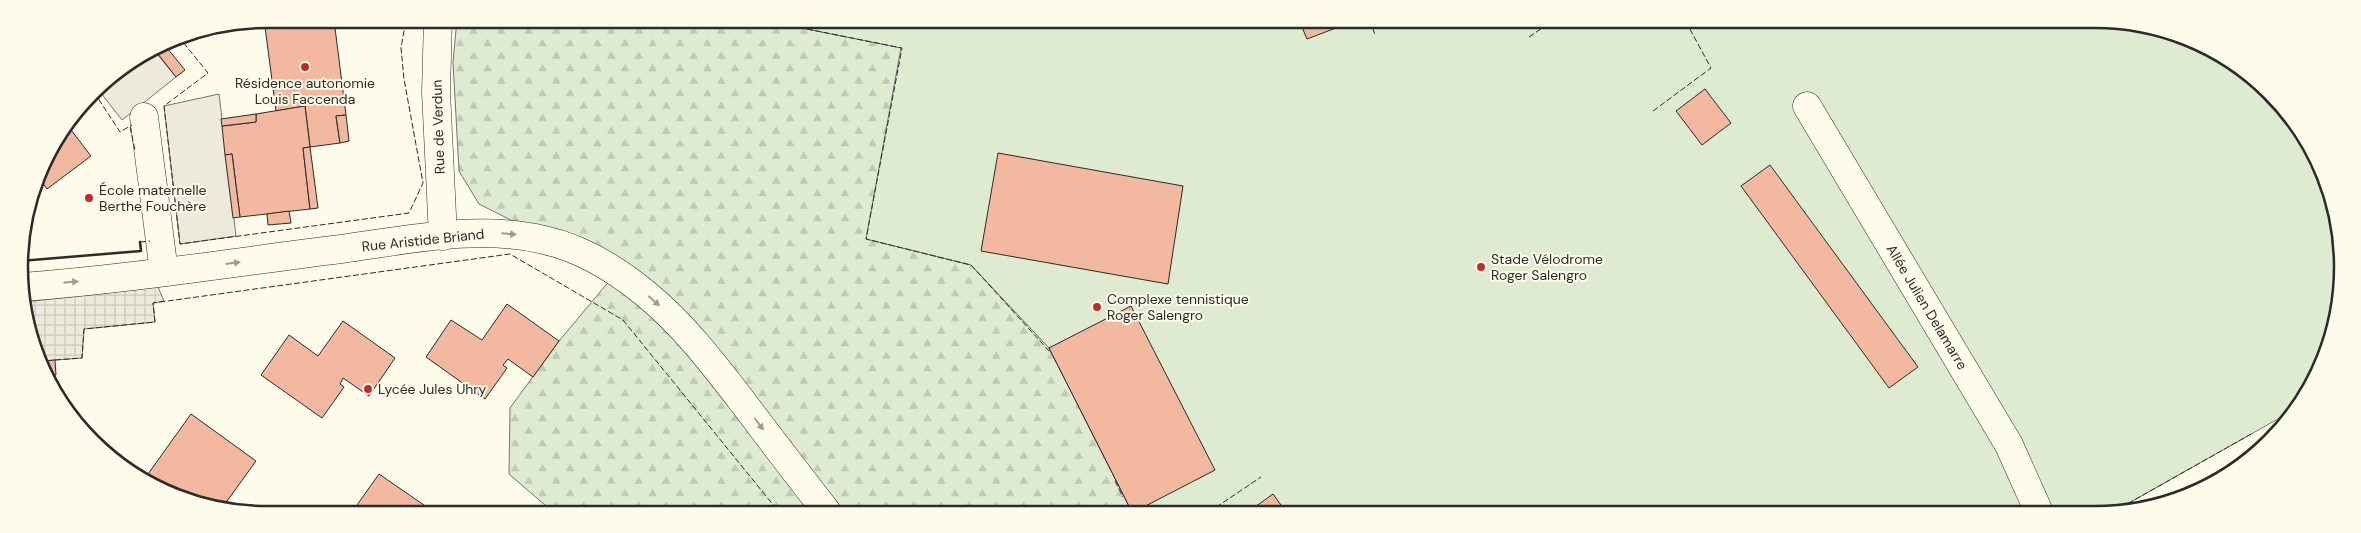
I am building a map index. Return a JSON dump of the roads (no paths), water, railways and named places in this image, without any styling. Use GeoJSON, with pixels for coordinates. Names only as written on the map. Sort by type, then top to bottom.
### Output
{"type":"FeatureCollection","features":[{"type":"Feature","properties":{"kind":"street","name":"Rue de Verdun"},"geometry":{"type":"LineString","coordinates":[[438,28],[436,92],[443,236]]}},
{"type":"Feature","properties":{"kind":"street","name":"Allée Julien Delamarre"},"geometry":{"type":"LineString","coordinates":[[1807,106],[2009,446],[2036,506]]}},
{"type":"Feature","properties":{"kind":"street"},"geometry":{"type":"LineString","coordinates":[[144,118],[164,272]]}},
{"type":"Feature","properties":{"kind":"street","name":"Rue Aristide Briand"},"geometry":{"type":"LineString","coordinates":[[28,285],[164,272],[443,236],[503,233],[546,240],[589,257],[629,281],[663,309],[692,339],[822,506]]}},
{"type":"Feature","properties":{"kind":"place","name":"Résidence autonomie Louis Faccenda"},"geometry":{"type":"Point","coordinates":[305,67]}},
{"type":"Feature","properties":{"kind":"place","name":"École maternelle Berthe Fouchère"},"geometry":{"type":"Point","coordinates":[89,198]}},
{"type":"Feature","properties":{"kind":"place","name":"Stade Vélodrome Roger Salengro"},"geometry":{"type":"Point","coordinates":[1481,267]}},
{"type":"Feature","properties":{"kind":"place","name":"Complexe tennistique Roger Salengro"},"geometry":{"type":"Point","coordinates":[1097,307]}},
{"type":"Feature","properties":{"kind":"place","name":"Lycée Jules Uhry"},"geometry":{"type":"Point","coordinates":[368,389]}}]}
